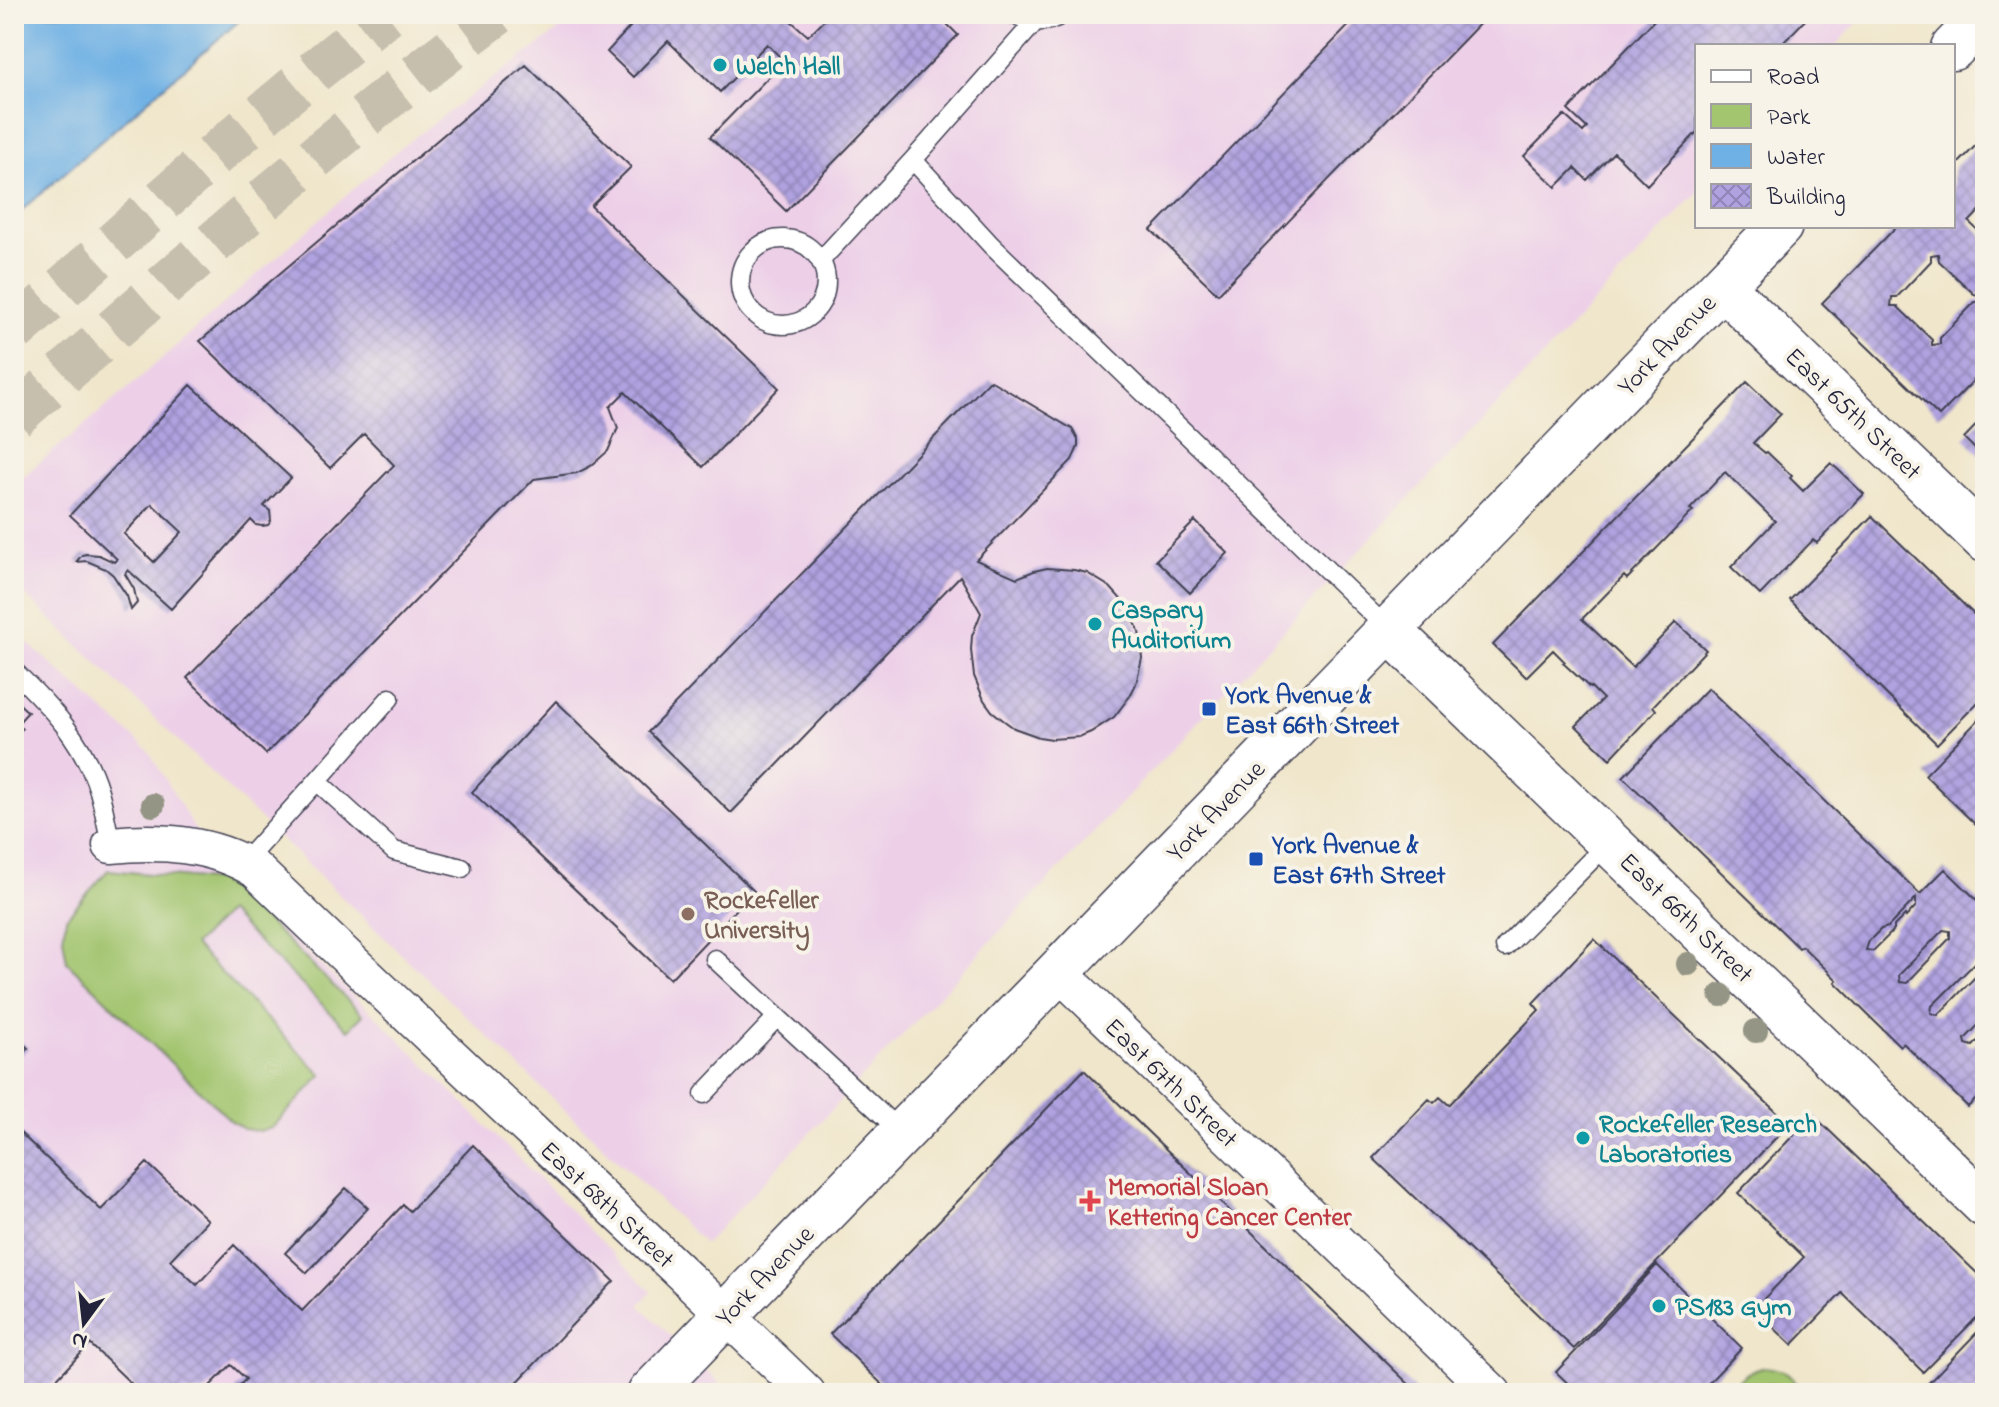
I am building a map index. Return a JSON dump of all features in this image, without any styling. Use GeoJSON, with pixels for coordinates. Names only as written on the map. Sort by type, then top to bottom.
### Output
{"type":"FeatureCollection","features":[{"type":"Feature","properties":{"kind":"main road"},"geometry":{"type":"LineString","coordinates":[[1955,46],[1985,15]]}},
{"type":"Feature","properties":{"kind":"main road","name":"York Avenue"},"geometry":{"type":"LineString","coordinates":[[650,1393],[1778,228]]}},
{"type":"Feature","properties":{"kind":"main road","name":"East 65th Street"},"geometry":{"type":"LineString","coordinates":[[1722,286],[1985,540]]}},
{"type":"Feature","properties":{"kind":"main road","name":"East 66th Street"},"geometry":{"type":"LineString","coordinates":[[1389,630],[1985,1205]]}},
{"type":"Feature","properties":{"kind":"street"},"geometry":{"type":"LineString","coordinates":[[111,845],[179,844],[244,862]]}},
{"type":"Feature","properties":{"kind":"street","name":"East 68th Street"},"geometry":{"type":"LineString","coordinates":[[244,862],[256,870],[807,1393]]}},
{"type":"Feature","properties":{"kind":"street","name":"East 67th Street"},"geometry":{"type":"LineString","coordinates":[[1058,971],[1493,1393]]}},
{"type":"Feature","properties":{"kind":"lane"},"geometry":{"type":"LineString","coordinates":[[1012,14],[1034,23],[1053,20],[1063,14]]}},
{"type":"Feature","properties":{"kind":"lane"},"geometry":{"type":"LineString","coordinates":[[821,260],[1034,23]]}},
{"type":"Feature","properties":{"kind":"lane"},"geometry":{"type":"LineString","coordinates":[[913,160],[991,245],[1389,630]]}},
{"type":"Feature","properties":{"kind":"lane"},"geometry":{"type":"LineString","coordinates":[[775,239],[793,240],[809,247],[821,260],[827,281],[824,293],[821,304],[805,320],[771,324],[756,316],[747,305],[741,293],[742,266],[759,246],[775,239]]}},
{"type":"Feature","properties":{"kind":"lane"},"geometry":{"type":"LineString","coordinates":[[14,671],[66,725],[78,743],[98,790],[111,845]]}},
{"type":"Feature","properties":{"kind":"lane"},"geometry":{"type":"LineString","coordinates":[[244,862],[390,698]]}},
{"type":"Feature","properties":{"kind":"lane"},"geometry":{"type":"LineString","coordinates":[[317,781],[394,851],[462,868]]}},
{"type":"Feature","properties":{"kind":"lane"},"geometry":{"type":"LineString","coordinates":[[1505,947],[1609,842]]}},
{"type":"Feature","properties":{"kind":"lane"},"geometry":{"type":"LineString","coordinates":[[715,959],[902,1133]]}},
{"type":"Feature","properties":{"kind":"lane"},"geometry":{"type":"LineString","coordinates":[[704,1094],[777,1017]]}},
{"type":"Feature","properties":{"kind":"shaded area","name":"Rockefeller University"},"geometry":{"type":"Polygon","coordinates":[[[580,14],[1866,14],[1837,44],[1695,44],[1695,195],[705,1244],[14,584],[14,484],[125,391],[399,149],[580,14]]]}},
{"type":"Feature","properties":{"kind":"shaded area"},"geometry":{"type":"Polygon","coordinates":[[[14,631],[148,750],[220,872],[380,1020],[652,1292],[639,1305],[730,1393],[14,1393],[14,631]]]}},
{"type":"Feature","properties":{"kind":"green space"},"geometry":{"type":"Polygon","coordinates":[[[108,870],[221,881],[239,894],[363,1015],[348,1030],[228,912],[194,945],[322,1075],[272,1128],[259,1131],[244,1129],[231,1121],[67,962],[63,938],[66,918],[108,870]]]}},
{"type":"Feature","properties":{"kind":"green space"},"geometry":{"type":"Polygon","coordinates":[[[1762,1367],[1786,1374],[1802,1393],[1783,1393],[1775,1386],[1766,1384],[1748,1393],[1725,1393],[1746,1374],[1762,1367]]]}},
{"type":"Feature","properties":{"kind":"water"},"geometry":{"type":"Polygon","coordinates":[[[14,14],[247,14],[14,217],[14,14]]]}},
{"type":"Feature","properties":{"kind":"building"},"geometry":{"type":"Polygon","coordinates":[[[640,14],[796,14],[790,20],[808,36],[830,14],[937,14],[958,35],[786,211],[710,137],[784,61],[767,44],[720,92],[668,41],[633,77],[607,52],[640,14]]]}},
{"type":"Feature","properties":{"kind":"building"},"geometry":{"type":"Polygon","coordinates":[[[1360,14],[1489,14],[1218,294],[1151,230],[1360,14]]]}},
{"type":"Feature","properties":{"kind":"building"},"geometry":{"type":"Polygon","coordinates":[[[1660,14],[1811,14],[1782,44],[1695,44],[1695,134],[1647,185],[1614,152],[1587,180],[1575,168],[1556,187],[1524,156],[1564,115],[1583,132],[1587,128],[1568,110],[1660,14]]]}},
{"type":"Feature","properties":{"kind":"building"},"geometry":{"type":"Polygon","coordinates":[[[526,65],[631,167],[591,206],[779,388],[703,467],[625,392],[610,407],[618,428],[608,451],[577,473],[534,479],[266,754],[187,678],[394,465],[364,434],[330,468],[200,341],[526,65]]]}},
{"type":"Feature","properties":{"kind":"building"},"geometry":{"type":"Polygon","coordinates":[[[1985,136],[1985,205],[1969,222],[1985,237],[1985,369],[1939,416],[1822,303],[1895,228],[1955,228],[1955,167],[1985,136]],[[1938,254],[1931,255],[1931,261],[1897,297],[1892,297],[1891,306],[1897,306],[1932,340],[1932,345],[1940,344],[1940,338],[1975,302],[1981,302],[1980,295],[1974,294],[1939,261],[1938,254]]]}},
{"type":"Feature","properties":{"kind":"building"},"geometry":{"type":"Polygon","coordinates":[[[990,380],[1072,429],[1078,447],[1072,460],[976,560],[1017,578],[1047,568],[1074,570],[1087,573],[1110,587],[1128,607],[1139,631],[1142,658],[1130,696],[1114,717],[1079,737],[1052,739],[1014,728],[992,711],[974,676],[972,636],[981,613],[960,576],[731,813],[648,732],[990,380]]]}},
{"type":"Feature","properties":{"kind":"building"},"geometry":{"type":"Polygon","coordinates":[[[1747,382],[1781,414],[1753,443],[1792,476],[1790,478],[1803,491],[1831,463],[1864,494],[1817,543],[1813,540],[1760,595],[1731,567],[1775,521],[1725,472],[1690,509],[1693,511],[1627,579],[1624,576],[1582,619],[1633,667],[1676,622],[1706,650],[1653,706],[1656,710],[1610,759],[1576,726],[1603,699],[1591,687],[1553,650],[1526,677],[1493,645],[1747,382]]]}},
{"type":"Feature","properties":{"kind":"building"},"geometry":{"type":"Polygon","coordinates":[[[191,385],[291,478],[264,506],[270,511],[271,521],[268,525],[256,525],[251,520],[171,609],[128,570],[125,574],[134,589],[137,603],[131,610],[127,596],[113,575],[87,561],[76,562],[86,554],[99,555],[114,562],[117,559],[70,515],[191,385]],[[152,504],[124,534],[154,562],[182,532],[152,504]]]}},
{"type":"Feature","properties":{"kind":"building"},"geometry":{"type":"Polygon","coordinates":[[[1985,416],[1985,459],[1964,438],[1985,416]]]}},
{"type":"Feature","properties":{"kind":"building"},"geometry":{"type":"Polygon","coordinates":[[[1872,516],[1985,625],[1985,695],[1937,744],[1790,600],[1872,516]]]}},
{"type":"Feature","properties":{"kind":"building"},"geometry":{"type":"Polygon","coordinates":[[[1195,521],[1228,553],[1190,593],[1156,560],[1195,521]]]}},
{"type":"Feature","properties":{"kind":"building"},"geometry":{"type":"Polygon","coordinates":[[[1708,688],[1920,894],[1945,869],[1985,908],[1985,1018],[1965,1039],[1966,1044],[1973,1046],[1985,1033],[1985,1097],[1981,1094],[1968,1107],[1903,1043],[1900,1046],[1802,946],[1799,948],[1623,777],[1708,688]],[[1916,898],[1888,927],[1881,929],[1869,941],[1866,950],[1873,951],[1894,930],[1894,926],[1916,906],[1916,898]],[[1943,930],[1899,975],[1900,982],[1907,983],[1950,938],[1950,931],[1943,930]],[[1976,962],[1932,1006],[1931,1013],[1938,1015],[1983,969],[1981,962],[1976,962]]]}},
{"type":"Feature","properties":{"kind":"building"},"geometry":{"type":"Polygon","coordinates":[[[14,699],[28,712],[17,724],[22,729],[14,737],[14,699]]]}},
{"type":"Feature","properties":{"kind":"building"},"geometry":{"type":"Polygon","coordinates":[[[556,701],[754,891],[670,979],[472,792],[556,701]]]}},
{"type":"Feature","properties":{"kind":"building"},"geometry":{"type":"Polygon","coordinates":[[[1985,713],[1985,834],[1925,775],[1985,713]]]}},
{"type":"Feature","properties":{"kind":"building","name":"Rockefeller Research Laboratories"},"geometry":{"type":"Polygon","coordinates":[[[1594,939],[1789,1124],[1574,1349],[1373,1158],[1429,1099],[1434,1103],[1440,1097],[1449,1105],[1539,1010],[1533,1003],[1594,939]]]}},
{"type":"Feature","properties":{"kind":"building"},"geometry":{"type":"Polygon","coordinates":[[[14,1035],[28,1048],[14,1062],[14,1035]]]}},
{"type":"Feature","properties":{"kind":"building","name":"Memorial Sloan Kettering Cancer Center"},"geometry":{"type":"Polygon","coordinates":[[[1084,1070],[1418,1393],[891,1393],[830,1334],[1084,1070]]]}},
{"type":"Feature","properties":{"kind":"building"},"geometry":{"type":"Polygon","coordinates":[[[1813,1115],[1985,1281],[1985,1309],[1923,1372],[1842,1293],[1792,1345],[1754,1309],[1804,1257],[1738,1193],[1813,1115]]]}},
{"type":"Feature","properties":{"kind":"building"},"geometry":{"type":"Polygon","coordinates":[[[14,1127],[101,1210],[147,1163],[208,1220],[170,1260],[197,1285],[234,1245],[302,1311],[403,1205],[410,1211],[473,1145],[614,1281],[507,1393],[232,1393],[246,1379],[231,1365],[203,1393],[141,1393],[90,1344],[43,1393],[14,1393],[14,1127]]]}},
{"type":"Feature","properties":{"kind":"building"},"geometry":{"type":"Polygon","coordinates":[[[346,1188],[368,1208],[307,1273],[285,1253],[346,1188]]]}},
{"type":"Feature","properties":{"kind":"building","name":"PS183 Gym"},"geometry":{"type":"Polygon","coordinates":[[[1657,1265],[1742,1348],[1699,1393],[1578,1393],[1556,1372],[1657,1265]]]}},
{"type":"Feature","properties":{"kind":"building"},"geometry":{"type":"Polygon","coordinates":[[[1985,1324],[1985,1393],[1947,1393],[1942,1389],[1938,1393],[1919,1393],[1985,1324]]]}},
{"type":"Feature","properties":{"kind":"tunnel"},"geometry":{"type":"LineString","coordinates":[[14,331],[245,129],[387,14]]}},
{"type":"Feature","properties":{"kind":"tunnel"},"geometry":{"type":"LineString","coordinates":[[14,417],[312,160],[497,14]]}},
{"type":"Feature","properties":{"kind":"place","name":"Welch Hall"},"geometry":{"type":"Point","coordinates":[720,65]}},
{"type":"Feature","properties":{"kind":"place","name":"Caspary Auditorium"},"geometry":{"type":"Point","coordinates":[1095,624]}},
{"type":"Feature","properties":{"kind":"place","name":"York Avenue & East 66th Street"},"geometry":{"type":"Point","coordinates":[1209,709]}},
{"type":"Feature","properties":{"kind":"place","name":"York Avenue & East 67th Street"},"geometry":{"type":"Point","coordinates":[1256,859]}},
{"type":"Feature","properties":{"kind":"place","name":"Rockefeller University"},"geometry":{"type":"Point","coordinates":[688,914]}},
{"type":"Feature","properties":{"kind":"place","name":"Rockefeller Research Laboratories"},"geometry":{"type":"Point","coordinates":[1583,1138]}},
{"type":"Feature","properties":{"kind":"place","name":"Memorial Sloan Kettering Cancer Center"},"geometry":{"type":"Point","coordinates":[1090,1201]}},
{"type":"Feature","properties":{"kind":"place","name":"PS183 Gym"},"geometry":{"type":"Point","coordinates":[1659,1306]}}]}
